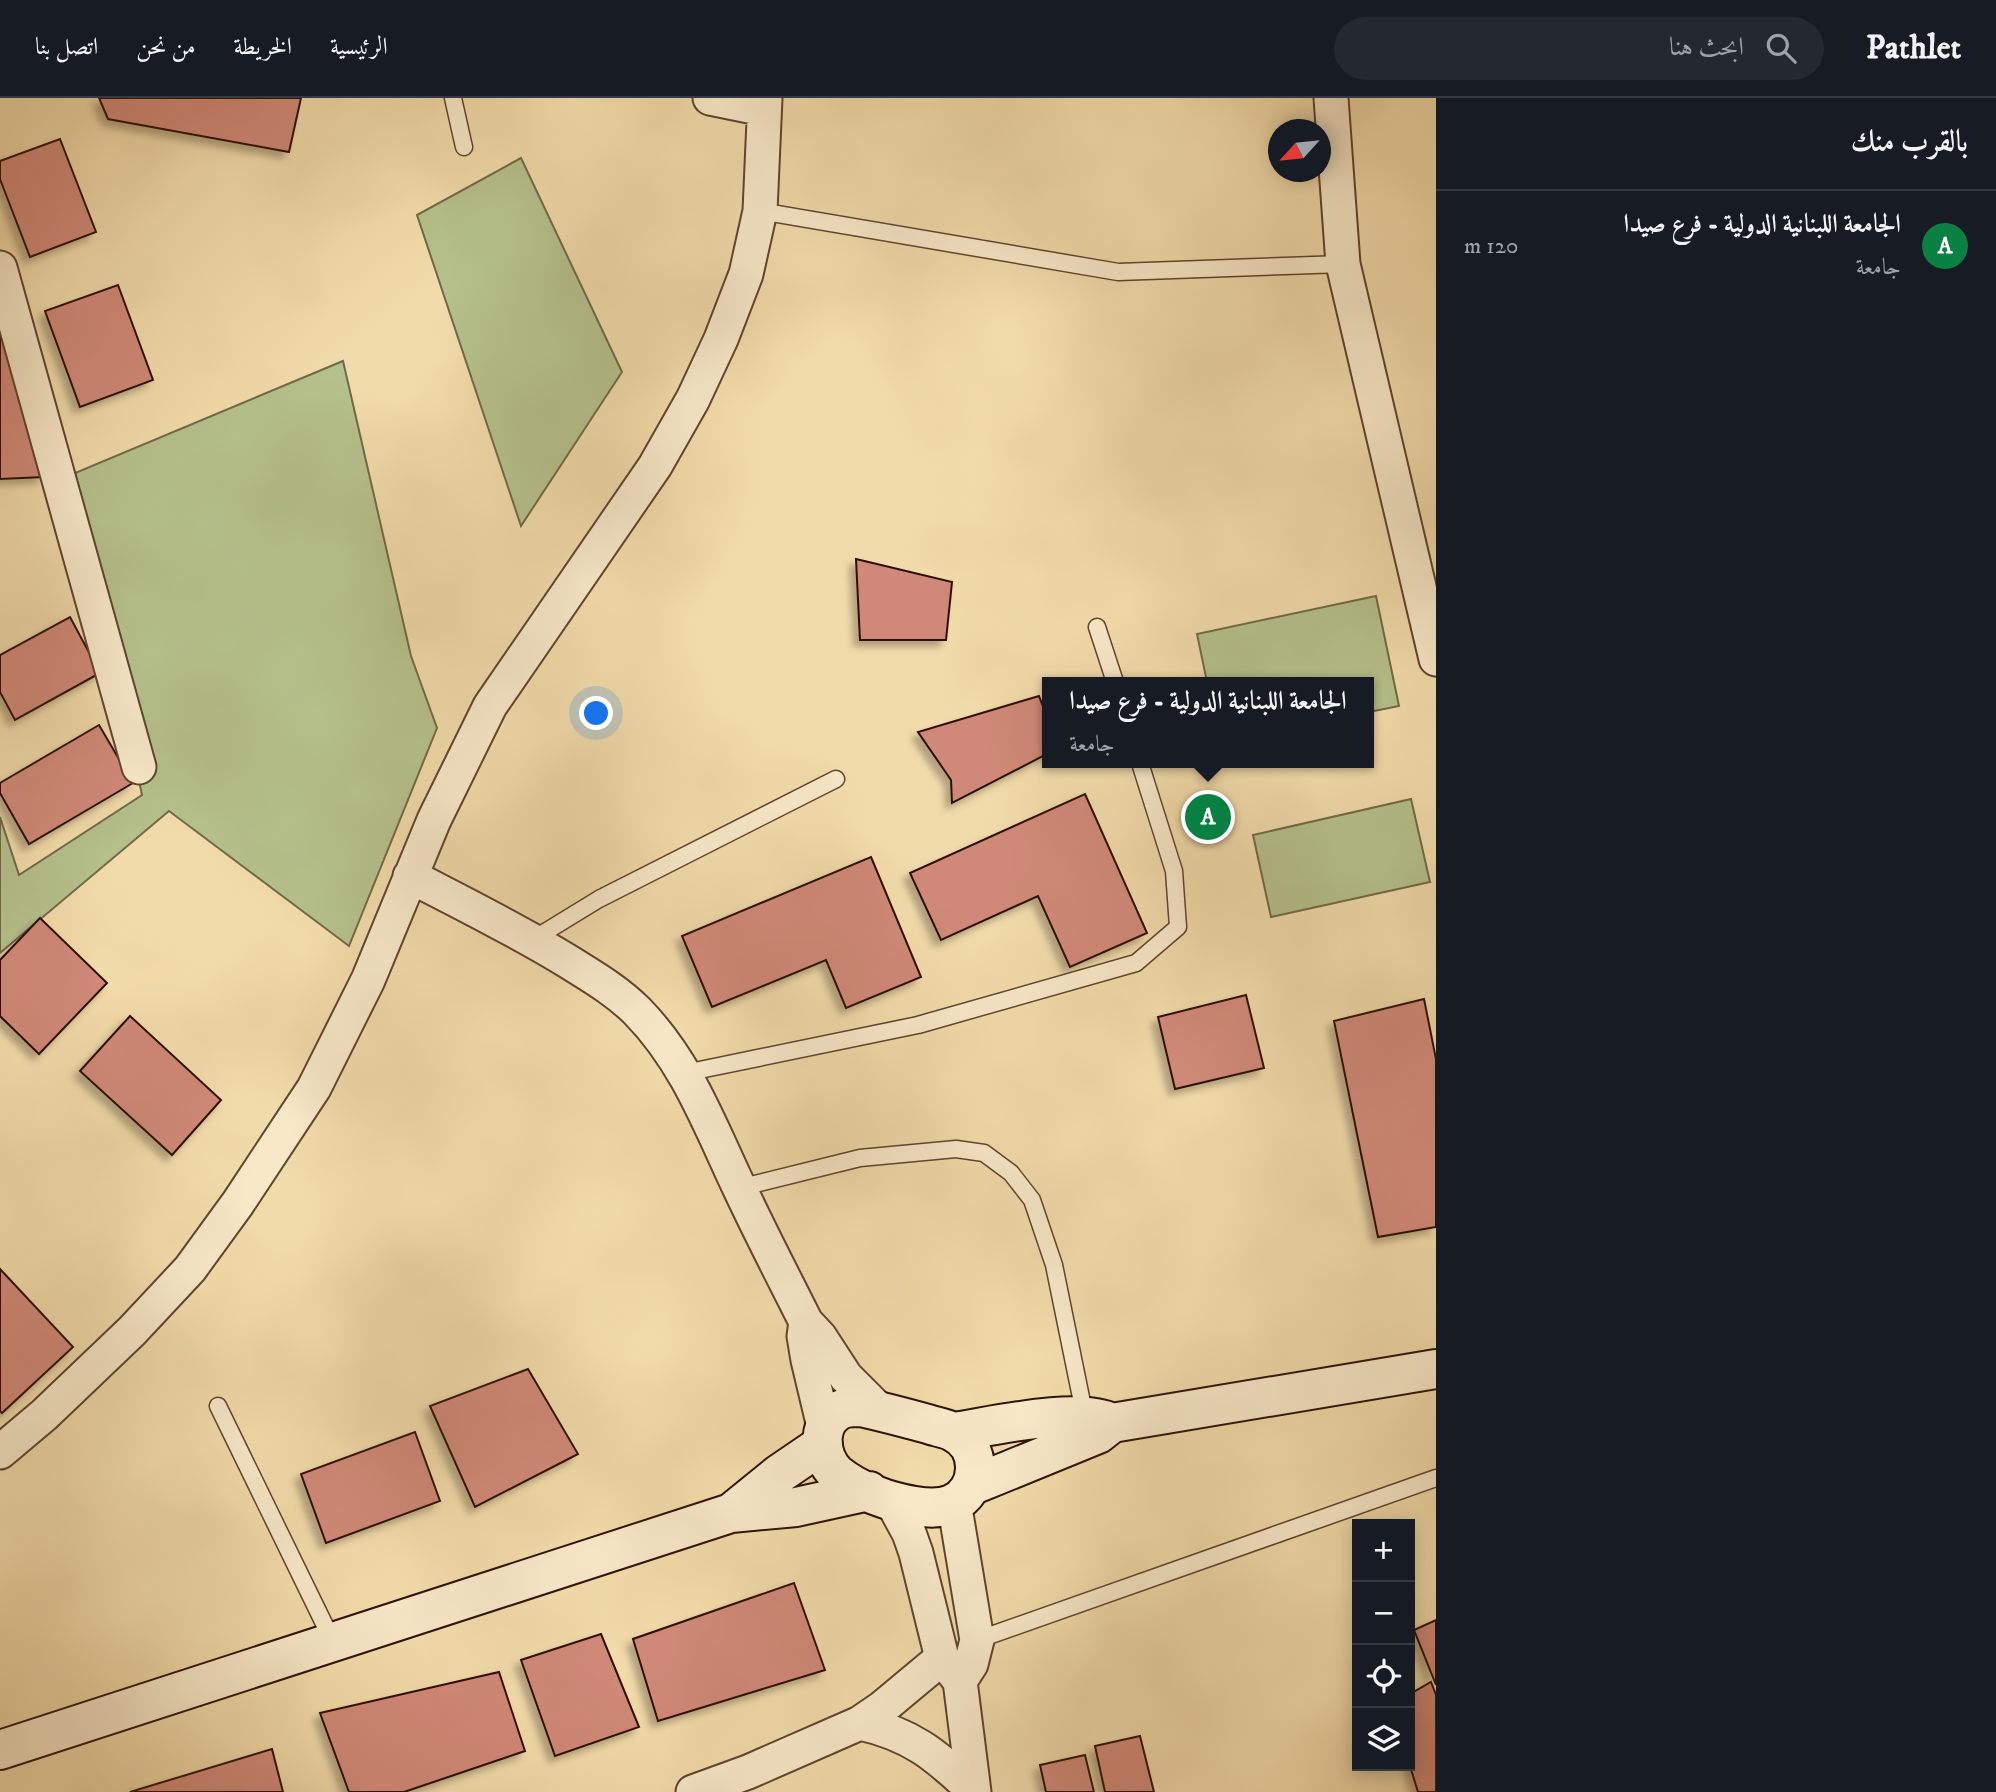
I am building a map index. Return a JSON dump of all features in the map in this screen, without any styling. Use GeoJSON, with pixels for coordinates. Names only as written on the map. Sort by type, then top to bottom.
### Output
{"type":"FeatureCollection","features":[{"type":"Feature","properties":{"kind":"street"},"geometry":{"type":"LineString","coordinates":[[0,1452],[44,1415],[132,1331],[190,1269],[238,1203],[314,1088],[368,980],[434,820],[490,706],[648,477],[692,399],[721,338],[746,274],[760,211],[765,104],[710,98]]}},
{"type":"Feature","properties":{"kind":"street"},"geometry":{"type":"LineString","coordinates":[[1331,98],[1343,264],[1436,659]]}},
{"type":"Feature","properties":{"kind":"street"},"geometry":{"type":"LineString","coordinates":[[0,268],[139,767]]}},
{"type":"Feature","properties":{"kind":"street"},"geometry":{"type":"LineString","coordinates":[[410,876],[533,940],[612,989],[654,1030],[685,1073],[707,1113],[739,1188],[806,1322],[820,1337],[846,1377],[880,1411]]}},
{"type":"Feature","properties":{"kind":"street"},"geometry":{"type":"LineString","coordinates":[[806,1322],[804,1336],[808,1360],[830,1464],[837,1474],[880,1496],[935,1508],[1098,1434],[1098,1420]]}},
{"type":"Feature","properties":{"kind":"street"},"geometry":{"type":"LineString","coordinates":[[732,1513],[823,1436],[828,1420],[846,1408],[861,1407],[880,1411],[954,1432],[1033,1421],[1098,1420],[1436,1369]]}},
{"type":"Feature","properties":{"kind":"street"},"geometry":{"type":"LineString","coordinates":[[693,1792],[748,1772],[860,1723],[951,1669],[971,1664],[976,1640],[964,1493],[975,1458],[968,1444],[954,1432]]}},
{"type":"Feature","properties":{"kind":"street"},"geometry":{"type":"LineString","coordinates":[[0,1750],[732,1513],[880,1496]]}},
{"type":"Feature","properties":{"kind":"street"},"geometry":{"type":"LineString","coordinates":[[880,1496],[909,1533],[916,1553],[951,1669],[973,1791]]}},
{"type":"Feature","properties":{"kind":"street"},"geometry":{"type":"LineString","coordinates":[[860,1723],[902,1735],[939,1760],[973,1791]]}},
{"type":"Feature","properties":{"kind":"lane"},"geometry":{"type":"LineString","coordinates":[[453,98],[464,148]]}},
{"type":"Feature","properties":{"kind":"lane"},"geometry":{"type":"LineString","coordinates":[[760,211],[1118,272],[1343,264]]}},
{"type":"Feature","properties":{"kind":"lane"},"geometry":{"type":"LineString","coordinates":[[1097,627],[1113,677]]}},
{"type":"Feature","properties":{"kind":"lane"},"geometry":{"type":"LineString","coordinates":[[685,1073],[918,1025],[1136,963],[1178,927],[1174,871],[1142,768]]}},
{"type":"Feature","properties":{"kind":"lane"},"geometry":{"type":"LineString","coordinates":[[533,940],[599,900],[836,779]]}},
{"type":"Feature","properties":{"kind":"lane"},"geometry":{"type":"LineString","coordinates":[[739,1188],[860,1158],[956,1149],[984,1153],[1011,1173],[1032,1200],[1054,1265],[1098,1420]]}},
{"type":"Feature","properties":{"kind":"lane"},"geometry":{"type":"LineString","coordinates":[[218,1406],[333,1642]]}},
{"type":"Feature","properties":{"kind":"lane"},"geometry":{"type":"LineString","coordinates":[[976,1640],[1436,1478]]}},
{"type":"Feature","properties":{"kind":"green space"},"geometry":{"type":"Polygon","coordinates":[[[521,158],[622,372],[521,526],[417,215],[521,158]]]}},
{"type":"Feature","properties":{"kind":"green space"},"geometry":{"type":"Polygon","coordinates":[[[343,361],[411,656],[437,728],[349,946],[169,811],[0,953],[0,817],[19,875],[142,795],[75,473],[343,361]]]}},
{"type":"Feature","properties":{"kind":"green space"},"geometry":{"type":"Polygon","coordinates":[[[1376,596],[1399,706],[1374,711],[1374,677],[1206,677],[1197,634],[1376,596]]]}},
{"type":"Feature","properties":{"kind":"green space"},"geometry":{"type":"Polygon","coordinates":[[[1411,799],[1430,882],[1271,917],[1253,835],[1411,799]]]}},
{"type":"Feature","properties":{"kind":"building"},"geometry":{"type":"Polygon","coordinates":[[[99,98],[301,98],[289,152],[108,119],[99,98]]]}},
{"type":"Feature","properties":{"kind":"building"},"geometry":{"type":"Polygon","coordinates":[[[60,139],[96,232],[30,257],[0,179],[0,161],[60,139]]]}},
{"type":"Feature","properties":{"kind":"building"},"geometry":{"type":"Polygon","coordinates":[[[118,285],[153,380],[80,407],[45,311],[118,285]]]}},
{"type":"Feature","properties":{"kind":"building"},"geometry":{"type":"Polygon","coordinates":[[[0,310],[44,477],[0,479],[0,310]]]}},
{"type":"Feature","properties":{"kind":"building"},"geometry":{"type":"Polygon","coordinates":[[[856,559],[952,582],[946,640],[860,640],[856,559]]]}},
{"type":"Feature","properties":{"kind":"building"},"geometry":{"type":"Polygon","coordinates":[[[70,617],[100,673],[15,720],[0,692],[0,655],[70,617]]]}},
{"type":"Feature","properties":{"kind":"building"},"geometry":{"type":"Polygon","coordinates":[[[1039,696],[1042,704],[1042,757],[952,803],[951,780],[918,732],[1039,696]]]}},
{"type":"Feature","properties":{"kind":"building"},"geometry":{"type":"Polygon","coordinates":[[[99,725],[133,783],[29,844],[0,793],[0,783],[99,725]]]}},
{"type":"Feature","properties":{"kind":"building"},"geometry":{"type":"Polygon","coordinates":[[[1085,794],[1147,933],[1070,967],[1038,896],[941,940],[910,873],[1085,794]]]}},
{"type":"Feature","properties":{"kind":"building"},"geometry":{"type":"Polygon","coordinates":[[[871,857],[921,977],[846,1008],[826,960],[712,1007],[682,936],[871,857]]]}},
{"type":"Feature","properties":{"kind":"building"},"geometry":{"type":"Polygon","coordinates":[[[40,918],[107,983],[39,1054],[0,1016],[0,960],[40,918]]]}},
{"type":"Feature","properties":{"kind":"building"},"geometry":{"type":"Polygon","coordinates":[[[1246,995],[1264,1068],[1175,1089],[1158,1017],[1246,995]]]}},
{"type":"Feature","properties":{"kind":"building"},"geometry":{"type":"Polygon","coordinates":[[[1424,999],[1436,1059],[1436,1227],[1378,1237],[1334,1021],[1424,999]]]}},
{"type":"Feature","properties":{"kind":"building"},"geometry":{"type":"Polygon","coordinates":[[[130,1016],[221,1100],[172,1155],[80,1071],[130,1016]]]}},
{"type":"Feature","properties":{"kind":"building"},"geometry":{"type":"Polygon","coordinates":[[[0,1269],[73,1347],[2,1413],[0,1411],[0,1269]]]}},
{"type":"Feature","properties":{"kind":"building"},"geometry":{"type":"Polygon","coordinates":[[[528,1369],[578,1454],[475,1507],[430,1406],[528,1369]]]}},
{"type":"Feature","properties":{"kind":"building"},"geometry":{"type":"Polygon","coordinates":[[[415,1432],[440,1501],[326,1543],[301,1474],[415,1432]]]}},
{"type":"Feature","properties":{"kind":"building"},"geometry":{"type":"Polygon","coordinates":[[[794,1583],[825,1670],[658,1721],[633,1639],[794,1583]]]}},
{"type":"Feature","properties":{"kind":"building"},"geometry":{"type":"Polygon","coordinates":[[[1436,1620],[1436,1685],[1415,1632],[1415,1630],[1436,1620]]]}},
{"type":"Feature","properties":{"kind":"building"},"geometry":{"type":"Polygon","coordinates":[[[601,1634],[639,1727],[555,1756],[521,1660],[601,1634]]]}},
{"type":"Feature","properties":{"kind":"building"},"geometry":{"type":"Polygon","coordinates":[[[499,1672],[525,1751],[404,1792],[349,1792],[320,1713],[499,1672]]]}},
{"type":"Feature","properties":{"kind":"building"},"geometry":{"type":"Polygon","coordinates":[[[1431,1682],[1436,1695],[1436,1792],[1418,1792],[1412,1771],[1415,1771],[1415,1691],[1431,1682]]]}},
{"type":"Feature","properties":{"kind":"building"},"geometry":{"type":"Polygon","coordinates":[[[1140,1736],[1154,1792],[1105,1792],[1095,1746],[1140,1736]]]}},
{"type":"Feature","properties":{"kind":"building"},"geometry":{"type":"Polygon","coordinates":[[[272,1749],[283,1792],[130,1792],[272,1749]]]}},
{"type":"Feature","properties":{"kind":"building"},"geometry":{"type":"Polygon","coordinates":[[[1085,1755],[1094,1792],[1046,1792],[1040,1765],[1085,1755]]]}},
{"type":"Feature","properties":{"kind":"place","name":"الجامعة اللبنانية الدولية - فرع صيدا"},"geometry":{"type":"Point","coordinates":[1208,817]}}]}
